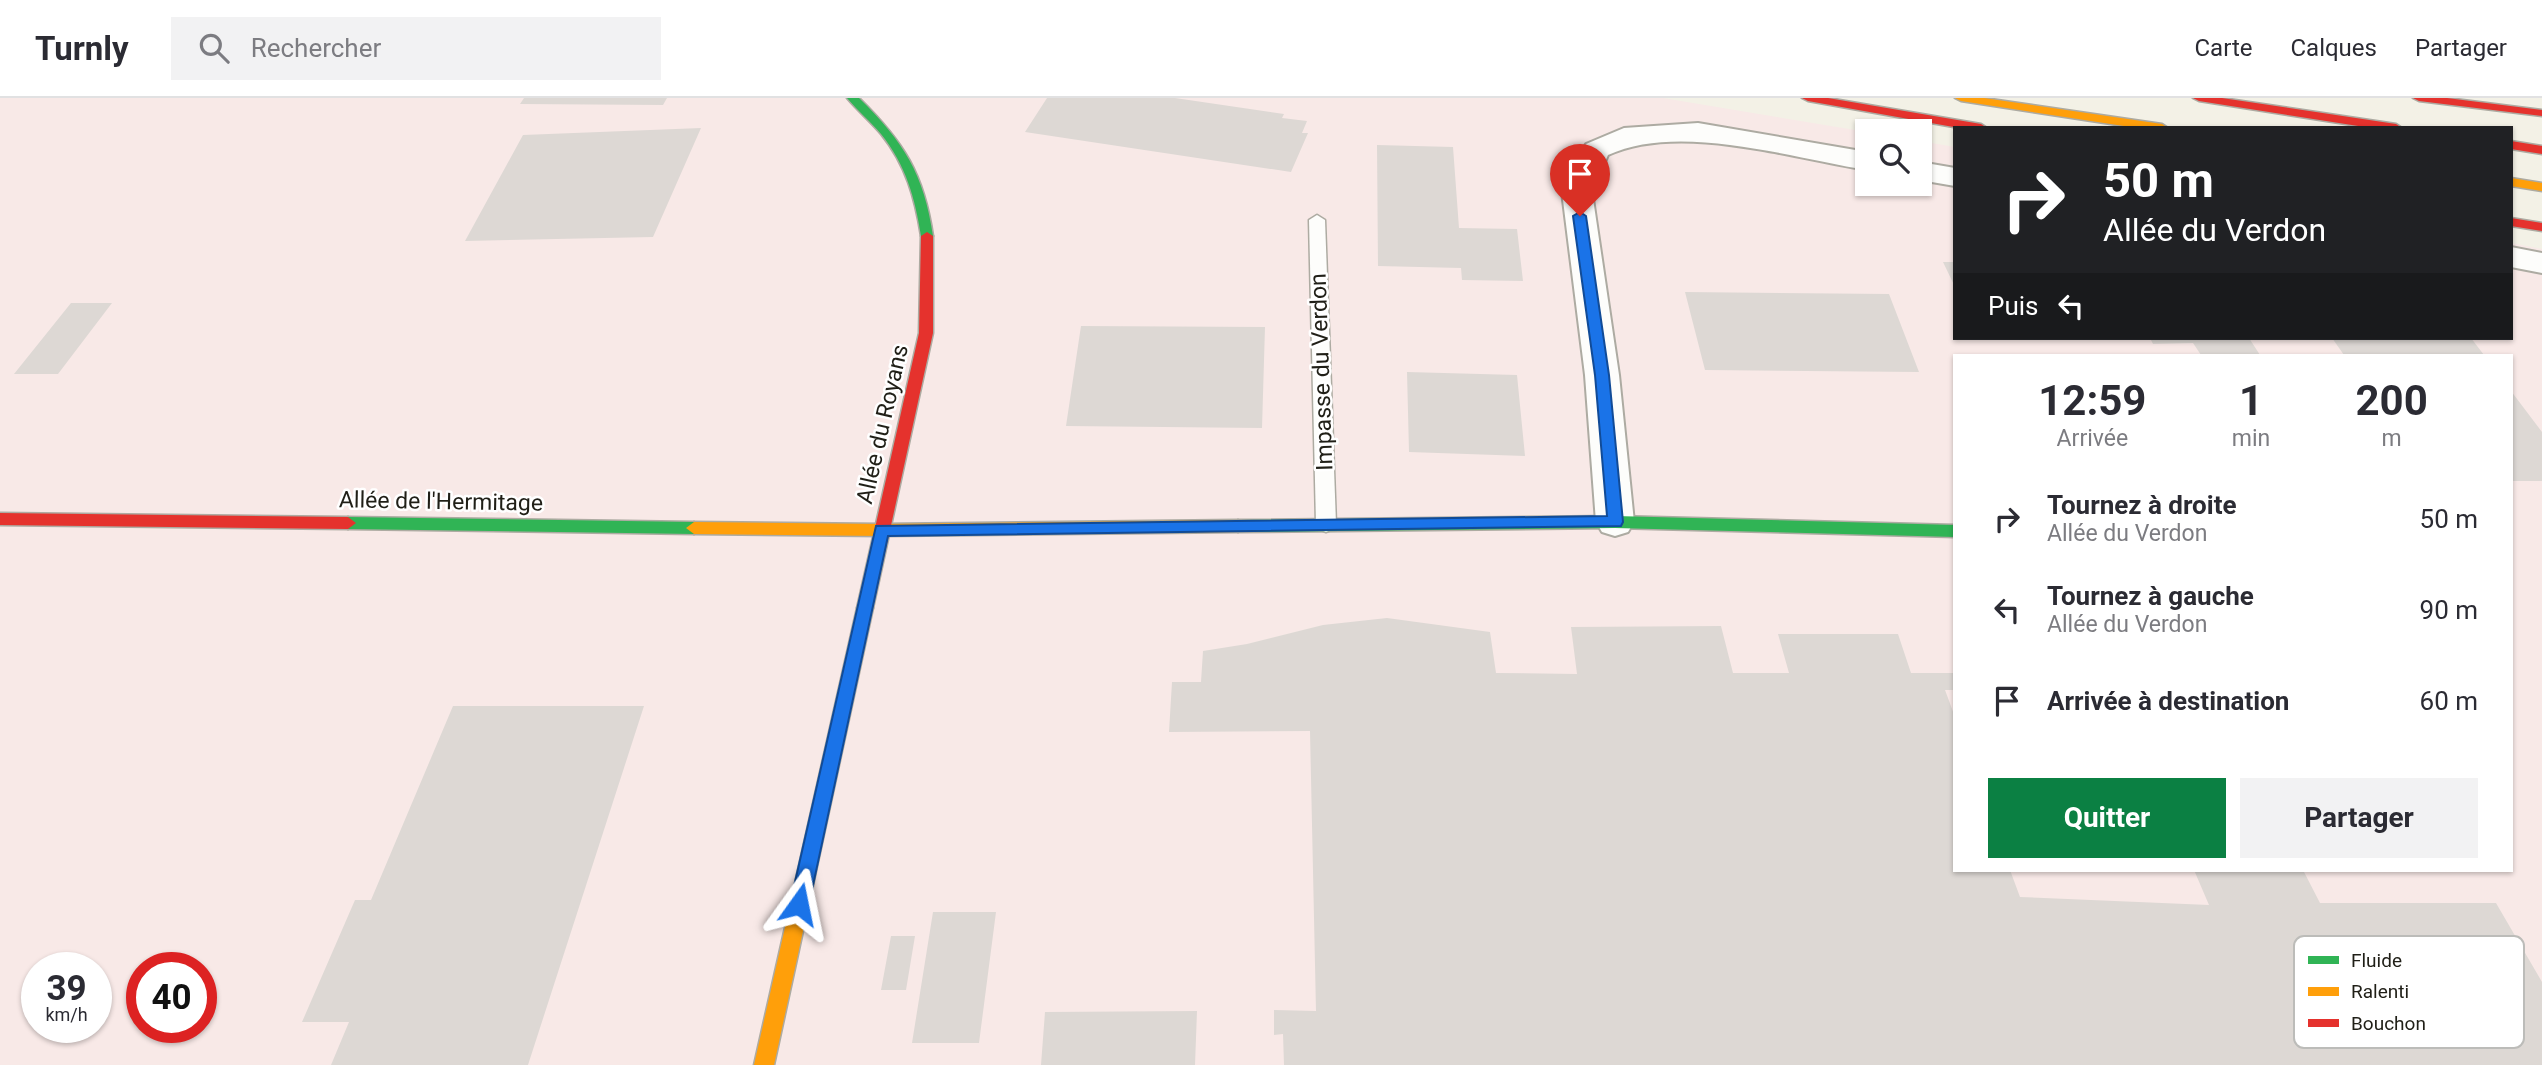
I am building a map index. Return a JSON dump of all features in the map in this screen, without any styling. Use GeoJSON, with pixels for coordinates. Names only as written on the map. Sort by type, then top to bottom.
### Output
{"type":"FeatureCollection","features":[{"type":"Feature","properties":{"kind":"main road","name":"Allée du Royans"},"geometry":{"type":"LineString","coordinates":[[764,1065],[926,333],[927,232],[913,170],[897,144],[853,98]]}},
{"type":"Feature","properties":{"kind":"main road"},"geometry":{"type":"LineString","coordinates":[[1808,98],[1969,126]]}},
{"type":"Feature","properties":{"kind":"main road"},"geometry":{"type":"LineString","coordinates":[[1961,98],[2149,126]]}},
{"type":"Feature","properties":{"kind":"main road"},"geometry":{"type":"LineString","coordinates":[[2199,98],[2383,126]]}},
{"type":"Feature","properties":{"kind":"main road"},"geometry":{"type":"LineString","coordinates":[[2419,98],[2542,113]]}},
{"type":"Feature","properties":{"kind":"main road"},"geometry":{"type":"LineString","coordinates":[[2513,145],[2542,150]]}},
{"type":"Feature","properties":{"kind":"main road"},"geometry":{"type":"LineString","coordinates":[[2513,182],[2542,187]]}},
{"type":"Feature","properties":{"kind":"main road"},"geometry":{"type":"LineString","coordinates":[[2513,222],[2542,228]]}},
{"type":"Feature","properties":{"kind":"main road","name":"Allée de l'Hermitage"},"geometry":{"type":"LineString","coordinates":[[0,519],[882,530],[1615,522],[1953,531]]}},
{"type":"Feature","properties":{"kind":"street"},"geometry":{"type":"LineString","coordinates":[[1615,522],[1602,375],[1577,191],[1596,150],[1624,137],[1698,132],[1855,159]]}},
{"type":"Feature","properties":{"kind":"street"},"geometry":{"type":"LineString","coordinates":[[1932,172],[1953,177]]}},
{"type":"Feature","properties":{"kind":"street"},"geometry":{"type":"LineString","coordinates":[[2513,257],[2542,263]]}},
{"type":"Feature","properties":{"kind":"lane","name":"Impasse du Verdon"},"geometry":{"type":"LineString","coordinates":[[1317,220],[1325,524]]}},
{"type":"Feature","properties":{"kind":"shaded area"},"geometry":{"type":"Polygon","coordinates":[[[0,98],[1663,98],[1855,130],[1855,196],[1932,196],[1932,143],[1953,147],[1953,340],[2513,340],[2513,243],[2542,249],[2542,1065],[0,1065],[0,98]]]}},
{"type":"Feature","properties":{"kind":"building"},"geometry":{"type":"Polygon","coordinates":[[[524,98],[667,98],[663,105],[520,104],[524,98]]]}},
{"type":"Feature","properties":{"kind":"building"},"geometry":{"type":"Polygon","coordinates":[[[1047,98],[1175,98],[1284,114],[1282,118],[1307,121],[1302,133],[1308,133],[1291,172],[1025,132],[1047,98]]]}},
{"type":"Feature","properties":{"kind":"building"},"geometry":{"type":"Polygon","coordinates":[[[701,128],[653,237],[465,241],[523,135],[701,128]]]}},
{"type":"Feature","properties":{"kind":"building"},"geometry":{"type":"Polygon","coordinates":[[[1377,145],[1453,147],[1459,228],[1517,229],[1523,281],[1462,280],[1461,268],[1378,266],[1377,145]]]}},
{"type":"Feature","properties":{"kind":"building"},"geometry":{"type":"Polygon","coordinates":[[[1943,262],[1953,262],[1953,283],[1943,262]]]}},
{"type":"Feature","properties":{"kind":"building"},"geometry":{"type":"Polygon","coordinates":[[[1685,292],[1889,294],[1919,372],[1705,370],[1685,292]]]}},
{"type":"Feature","properties":{"kind":"building"},"geometry":{"type":"Polygon","coordinates":[[[71,303],[112,303],[58,374],[14,374],[71,303]]]}},
{"type":"Feature","properties":{"kind":"building"},"geometry":{"type":"Polygon","coordinates":[[[1081,326],[1265,327],[1262,428],[1066,426],[1081,326]]]}},
{"type":"Feature","properties":{"kind":"building"},"geometry":{"type":"Polygon","coordinates":[[[2151,340],[2250,340],[2259,354],[2200,354],[2193,343],[2153,344],[2151,340]]]}},
{"type":"Feature","properties":{"kind":"building"},"geometry":{"type":"Polygon","coordinates":[[[2333,340],[2473,340],[2483,354],[2343,354],[2333,340]]]}},
{"type":"Feature","properties":{"kind":"building"},"geometry":{"type":"Polygon","coordinates":[[[1407,372],[1517,375],[1525,456],[1409,452],[1407,372]]]}},
{"type":"Feature","properties":{"kind":"building"},"geometry":{"type":"Polygon","coordinates":[[[2513,394],[2542,432],[2542,481],[2513,481],[2513,394]]]}},
{"type":"Feature","properties":{"kind":"building"},"geometry":{"type":"Polygon","coordinates":[[[1387,618],[1490,632],[1496,673],[1577,674],[1571,627],[1721,626],[1733,673],[1789,673],[1778,634],[1898,634],[1911,673],[1953,673],[1953,690],[1945,690],[1953,712],[1953,872],[2011,872],[2020,897],[2209,905],[2195,872],[2304,872],[2320,903],[2496,903],[2515,936],[2294,936],[2294,1048],[2524,1048],[2524,951],[2542,982],[2542,1065],[1284,1065],[1283,1034],[1274,1035],[1274,1010],[1316,1011],[1310,731],[1169,732],[1172,682],[1201,682],[1203,651],[1247,644],[1323,625],[1387,618]]]}},
{"type":"Feature","properties":{"kind":"building"},"geometry":{"type":"Polygon","coordinates":[[[453,706],[644,706],[528,1065],[331,1065],[349,1022],[302,1022],[355,900],[371,900],[453,706]]]}},
{"type":"Feature","properties":{"kind":"building"},"geometry":{"type":"Polygon","coordinates":[[[933,912],[996,912],[979,1043],[912,1043],[933,912]]]}},
{"type":"Feature","properties":{"kind":"building"},"geometry":{"type":"Polygon","coordinates":[[[891,936],[915,936],[906,990],[881,990],[891,936]]]}},
{"type":"Feature","properties":{"kind":"building"},"geometry":{"type":"Polygon","coordinates":[[[1197,1011],[1195,1065],[1041,1065],[1045,1012],[1197,1011]]]}},
{"type":"Feature","properties":{"kind":"traffic: fast"},"geometry":{"type":"LineString","coordinates":[[853,98],[884,130],[905,159],[919,192],[927,236]]}},
{"type":"Feature","properties":{"kind":"traffic: fast"},"geometry":{"type":"LineString","coordinates":[[1238,526],[1615,522],[1953,531]]}},
{"type":"Feature","properties":{"kind":"traffic: fast"},"geometry":{"type":"LineString","coordinates":[[348,523],[694,528]]}},
{"type":"Feature","properties":{"kind":"traffic: slow"},"geometry":{"type":"LineString","coordinates":[[1961,98],[2149,126]]}},
{"type":"Feature","properties":{"kind":"traffic: slow"},"geometry":{"type":"LineString","coordinates":[[2513,182],[2542,187]]}},
{"type":"Feature","properties":{"kind":"traffic: slow"},"geometry":{"type":"LineString","coordinates":[[694,528],[882,530],[1238,526]]}},
{"type":"Feature","properties":{"kind":"traffic: slow"},"geometry":{"type":"LineString","coordinates":[[764,1065],[865,608]]}},
{"type":"Feature","properties":{"kind":"traffic: jam"},"geometry":{"type":"LineString","coordinates":[[1808,98],[1969,126]]}},
{"type":"Feature","properties":{"kind":"traffic: jam"},"geometry":{"type":"LineString","coordinates":[[2199,98],[2383,126]]}},
{"type":"Feature","properties":{"kind":"traffic: jam"},"geometry":{"type":"LineString","coordinates":[[2419,98],[2542,113]]}},
{"type":"Feature","properties":{"kind":"traffic: jam"},"geometry":{"type":"LineString","coordinates":[[2513,145],[2542,150]]}},
{"type":"Feature","properties":{"kind":"traffic: jam"},"geometry":{"type":"LineString","coordinates":[[2513,222],[2542,227]]}},
{"type":"Feature","properties":{"kind":"traffic: jam"},"geometry":{"type":"LineString","coordinates":[[865,608],[926,333],[927,236]]}},
{"type":"Feature","properties":{"kind":"traffic: jam"},"geometry":{"type":"LineString","coordinates":[[0,519],[348,523]]}},
{"type":"Feature","properties":{"kind":"route"},"geometry":{"type":"LineString","coordinates":[[799,904],[882,530],[1615,522],[1602,375],[1580,216]]}}]}
